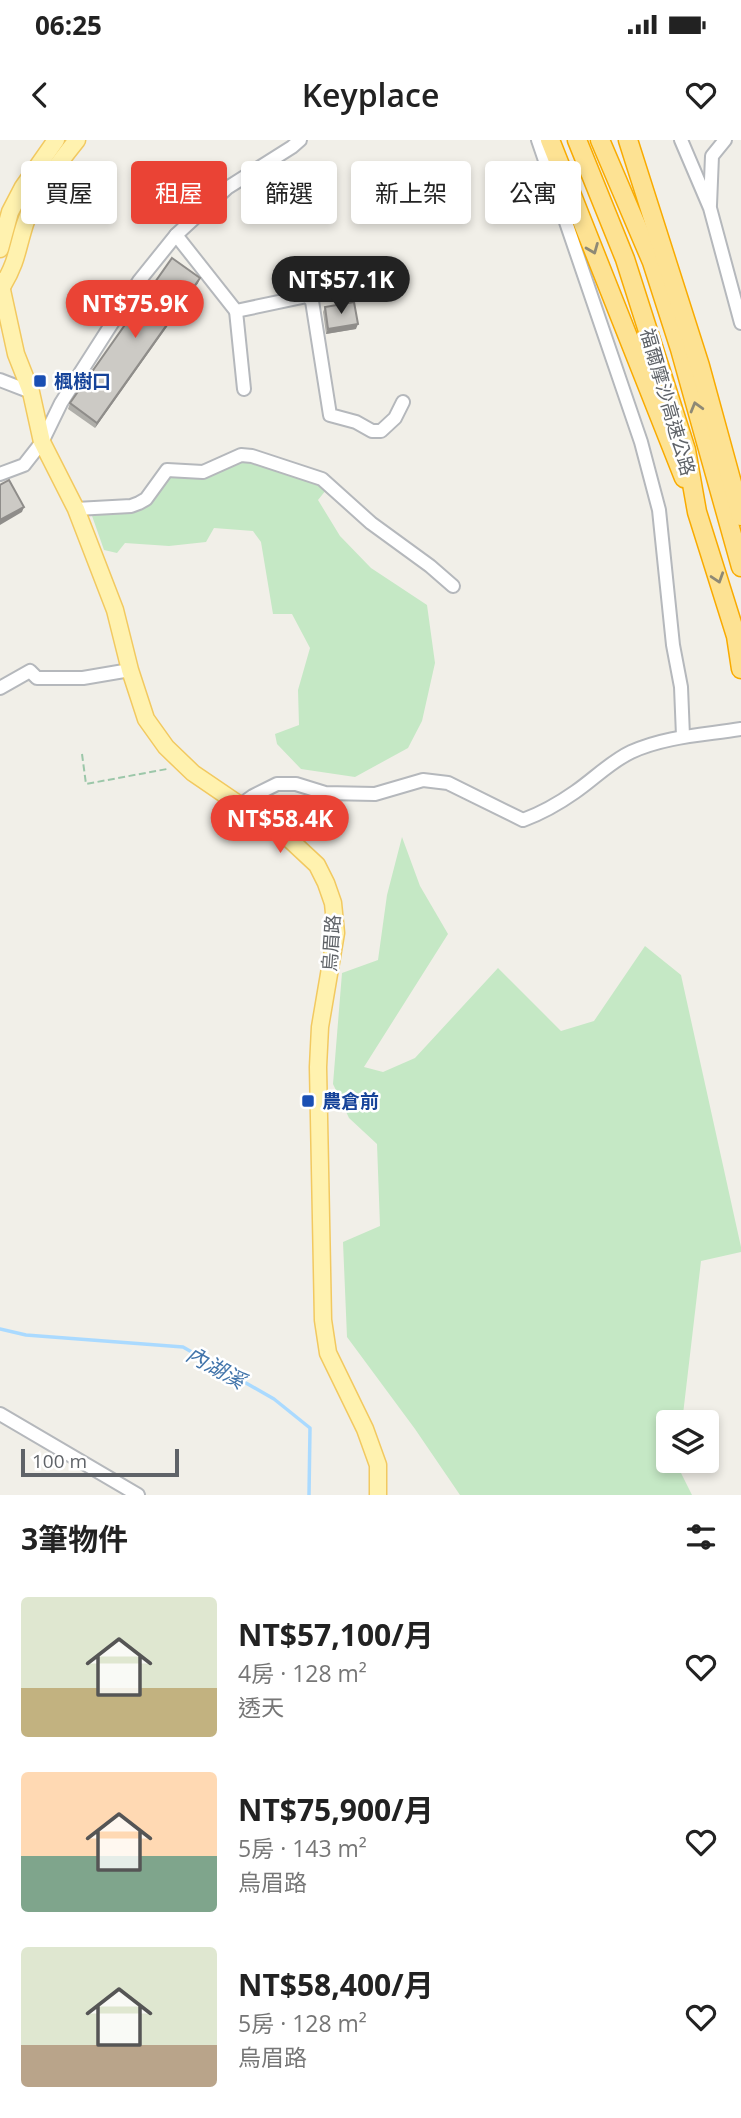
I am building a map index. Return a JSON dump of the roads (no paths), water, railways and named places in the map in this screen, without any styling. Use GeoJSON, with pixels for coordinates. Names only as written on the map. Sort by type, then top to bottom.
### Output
{"type":"FeatureCollection","features":[{"type":"Feature","properties":{"kind":"highway"},"geometry":{"type":"LineString","coordinates":[[550,140],[697,513]]}},
{"type":"Feature","properties":{"kind":"highway","name":"福爾摩沙高速公路"},"geometry":{"type":"LineString","coordinates":[[577,140],[625,259],[682,438],[697,513],[736,636],[741,669]]}},
{"type":"Feature","properties":{"kind":"highway","name":"福爾摩沙高速公路"},"geometry":{"type":"LineString","coordinates":[[600,140],[652,262],[680,349],[741,567]]}},
{"type":"Feature","properties":{"kind":"highway"},"geometry":{"type":"LineString","coordinates":[[628,140],[700,366],[741,516]]}},
{"type":"Feature","properties":{"kind":"main road"},"geometry":{"type":"LineString","coordinates":[[1,283],[14,268],[26,222],[52,172],[76,140]]}},
{"type":"Feature","properties":{"kind":"main road"},"geometry":{"type":"LineString","coordinates":[[0,249],[9,212],[54,141]]}},
{"type":"Feature","properties":{"kind":"main road","name":"烏眉路"},"geometry":{"type":"LineString","coordinates":[[1,283],[16,354],[31,392],[42,442],[76,509],[115,610],[146,719],[166,747],[186,765],[239,806],[287,837],[317,865],[333,903],[336,933],[320,1027],[318,1067],[323,1320],[328,1353],[365,1429],[378,1465],[378,1495]]}},
{"type":"Feature","properties":{"kind":"street"},"geometry":{"type":"LineString","coordinates":[[0,474],[24,465],[42,442],[61,404],[139,281],[176,235],[227,188],[300,140]]}},
{"type":"Feature","properties":{"kind":"street"},"geometry":{"type":"LineString","coordinates":[[538,140],[641,442],[659,510],[673,645],[681,687],[683,736]]}},
{"type":"Feature","properties":{"kind":"street"},"geometry":{"type":"LineString","coordinates":[[681,140],[709,208],[741,323]]}},
{"type":"Feature","properties":{"kind":"street"},"geometry":{"type":"LineString","coordinates":[[709,208],[712,156],[725,140]]}},
{"type":"Feature","properties":{"kind":"street"},"geometry":{"type":"LineString","coordinates":[[176,235],[236,311],[244,389]]}},
{"type":"Feature","properties":{"kind":"street"},"geometry":{"type":"LineString","coordinates":[[236,311],[307,296],[312,301],[330,415],[356,422],[372,431],[381,431],[389,426],[403,402]]}},
{"type":"Feature","properties":{"kind":"street"},"geometry":{"type":"LineString","coordinates":[[0,380],[31,392]]}},
{"type":"Feature","properties":{"kind":"street"},"geometry":{"type":"LineString","coordinates":[[76,509],[131,506],[146,499],[167,471],[203,472],[235,457],[252,456],[323,479],[371,523],[453,586]]}},
{"type":"Feature","properties":{"kind":"street"},"geometry":{"type":"LineString","coordinates":[[0,688],[30,671],[37,678],[83,678],[130,670]]}},
{"type":"Feature","properties":{"kind":"street"},"geometry":{"type":"LineString","coordinates":[[239,806],[277,784],[296,784],[325,793],[374,794],[423,779],[448,783],[523,820],[549,810],[600,771],[632,752],[683,736],[741,729]]}},
{"type":"Feature","properties":{"kind":"street"},"geometry":{"type":"LineString","coordinates":[[0,1414],[138,1495]]}},
{"type":"Feature","properties":{"kind":"waterway","name":"內湖溪"},"geometry":{"type":"LineString","coordinates":[[0,1329],[26,1335],[183,1347],[274,1399],[310,1428],[309,1495]]}},
{"type":"Feature","properties":{"kind":"place","name":"楓樹口"},"geometry":{"type":"Point","coordinates":[40,381]}},
{"type":"Feature","properties":{"kind":"place","name":"農倉前"},"geometry":{"type":"Point","coordinates":[308,1101]}}]}
